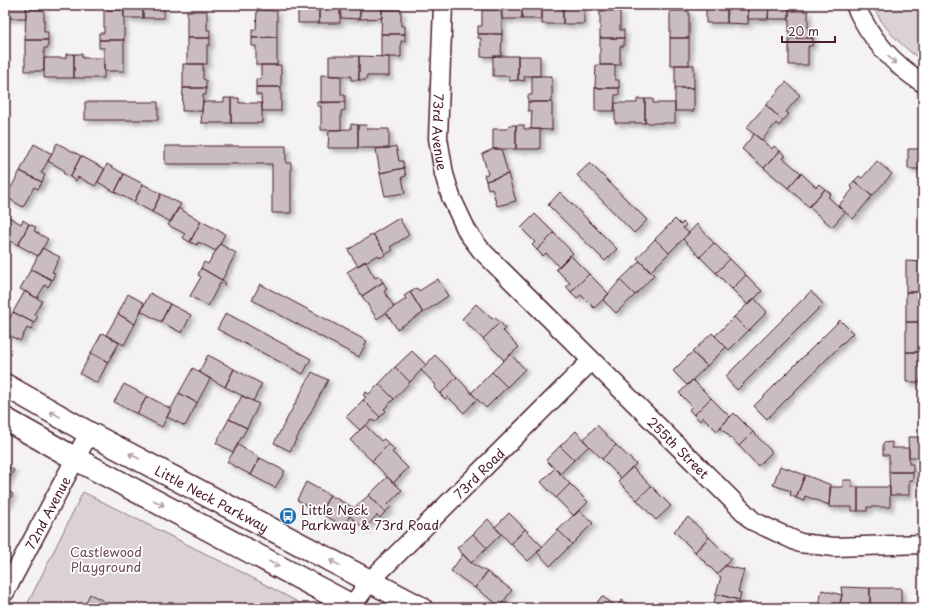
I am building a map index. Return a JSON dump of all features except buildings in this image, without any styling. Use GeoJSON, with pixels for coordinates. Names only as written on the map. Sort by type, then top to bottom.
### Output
{"type":"FeatureCollection","features":[{"type":"Feature","properties":{"kind":"main road","name":"Little Neck Parkway"},"geometry":{"type":"LineString","coordinates":[[5,385],[89,433],[421,608]]}},
{"type":"Feature","properties":{"kind":"main road"},"geometry":{"type":"LineString","coordinates":[[5,419],[76,459],[354,607]]}},
{"type":"Feature","properties":{"kind":"street","name":"73rd Avenue"},"geometry":{"type":"LineString","coordinates":[[443,5],[438,130],[444,174],[454,203],[468,233],[481,250]]}},
{"type":"Feature","properties":{"kind":"street"},"geometry":{"type":"LineString","coordinates":[[855,5],[866,28],[882,50],[906,72],[923,83]]}},
{"type":"Feature","properties":{"kind":"street","name":"255th Street"},"geometry":{"type":"LineString","coordinates":[[481,250],[753,521],[800,543],[834,547],[923,544]]}},
{"type":"Feature","properties":{"kind":"street","name":"73rd Road"},"geometry":{"type":"LineString","coordinates":[[354,607],[370,581],[591,361]]}},
{"type":"Feature","properties":{"kind":"street","name":"72nd Avenue"},"geometry":{"type":"LineString","coordinates":[[5,592],[89,433]]}},
{"type":"Feature","properties":{"kind":"green space"},"geometry":{"type":"Polygon","coordinates":[[[872,5],[923,5],[923,61],[907,49],[894,36],[882,22],[872,5]]]}},
{"type":"Feature","properties":{"kind":"green space","name":"Castlewood Playground"},"geometry":{"type":"Polygon","coordinates":[[[83,492],[234,568],[309,608],[37,608],[28,603],[83,492]]]}},
{"type":"Feature","properties":{"kind":"place","name":"Little Neck Parkway & 73rd Road"},"geometry":{"type":"Point","coordinates":[288,516]}}]}
